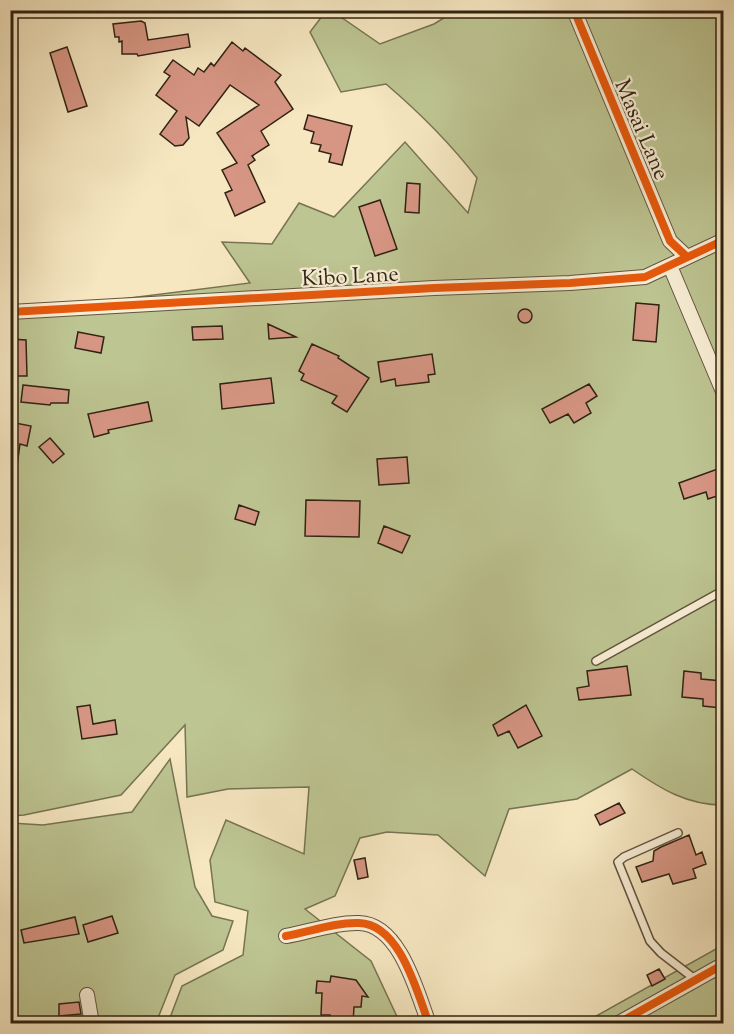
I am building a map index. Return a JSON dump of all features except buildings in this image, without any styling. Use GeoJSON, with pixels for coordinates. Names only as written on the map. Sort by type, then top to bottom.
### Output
{"type":"FeatureCollection","features":[{"type":"Feature","properties":{"kind":"street","name":"Masai Lane"},"geometry":{"type":"LineString","coordinates":[[573,10],[670,241],[686,256]]}},
{"type":"Feature","properties":{"kind":"street","name":"Kibo Lane"},"geometry":{"type":"LineString","coordinates":[[10,312],[434,288],[570,283],[645,277],[686,256],[697,255],[723,240]]}},
{"type":"Feature","properties":{"kind":"street"},"geometry":{"type":"LineString","coordinates":[[670,266],[723,394]]}},
{"type":"Feature","properties":{"kind":"street"},"geometry":{"type":"LineString","coordinates":[[286,936],[358,922],[372,925],[389,937],[400,953],[429,1023]]}},
{"type":"Feature","properties":{"kind":"street"},"geometry":{"type":"LineString","coordinates":[[617,1023],[723,964]]}},
{"type":"Feature","properties":{"kind":"street"},"geometry":{"type":"LineString","coordinates":[[87,995],[92,1023]]}},
{"type":"Feature","properties":{"kind":"lane"},"geometry":{"type":"LineString","coordinates":[[596,661],[723,590]]}},
{"type":"Feature","properties":{"kind":"lane"},"geometry":{"type":"LineString","coordinates":[[678,833],[624,856],[618,862],[650,940],[661,953],[696,980]]}},
{"type":"Feature","properties":{"kind":"green space"},"geometry":{"type":"Polygon","coordinates":[[[326,11],[332,11],[380,44],[434,24],[455,11],[723,11],[723,805],[686,799],[653,783],[632,769],[577,799],[509,809],[485,876],[438,835],[387,832],[360,838],[335,896],[305,909],[371,961],[400,1023],[168,1023],[182,986],[243,955],[248,911],[215,902],[210,860],[226,820],[304,854],[309,787],[228,789],[187,797],[185,725],[121,795],[11,816],[10,313],[250,283],[222,242],[272,244],[299,203],[334,217],[405,142],[468,213],[477,178],[423,117],[386,84],[341,92],[310,32],[326,11]]]}},
{"type":"Feature","properties":{"kind":"green space"},"geometry":{"type":"Polygon","coordinates":[[[170,759],[195,887],[212,916],[233,921],[223,950],[175,975],[156,1023],[11,1023],[11,823],[43,825],[132,812],[170,759]]]}},
{"type":"Feature","properties":{"kind":"green space"},"geometry":{"type":"Polygon","coordinates":[[[723,945],[723,1023],[582,1024],[723,945]]]}},
{"type":"Feature","properties":{"kind":"cycle path"},"geometry":{"type":"LineString","coordinates":[[574,10],[670,241],[686,256]]}},
{"type":"Feature","properties":{"kind":"cycle path"},"geometry":{"type":"LineString","coordinates":[[10,312],[434,288],[570,283],[645,277],[724,240]]}},
{"type":"Feature","properties":{"kind":"cycle path"},"geometry":{"type":"LineString","coordinates":[[286,936],[341,924],[359,923],[373,926],[386,935],[405,962],[429,1024]]}},
{"type":"Feature","properties":{"kind":"cycle path"},"geometry":{"type":"LineString","coordinates":[[617,1024],[724,964]]}}]}
